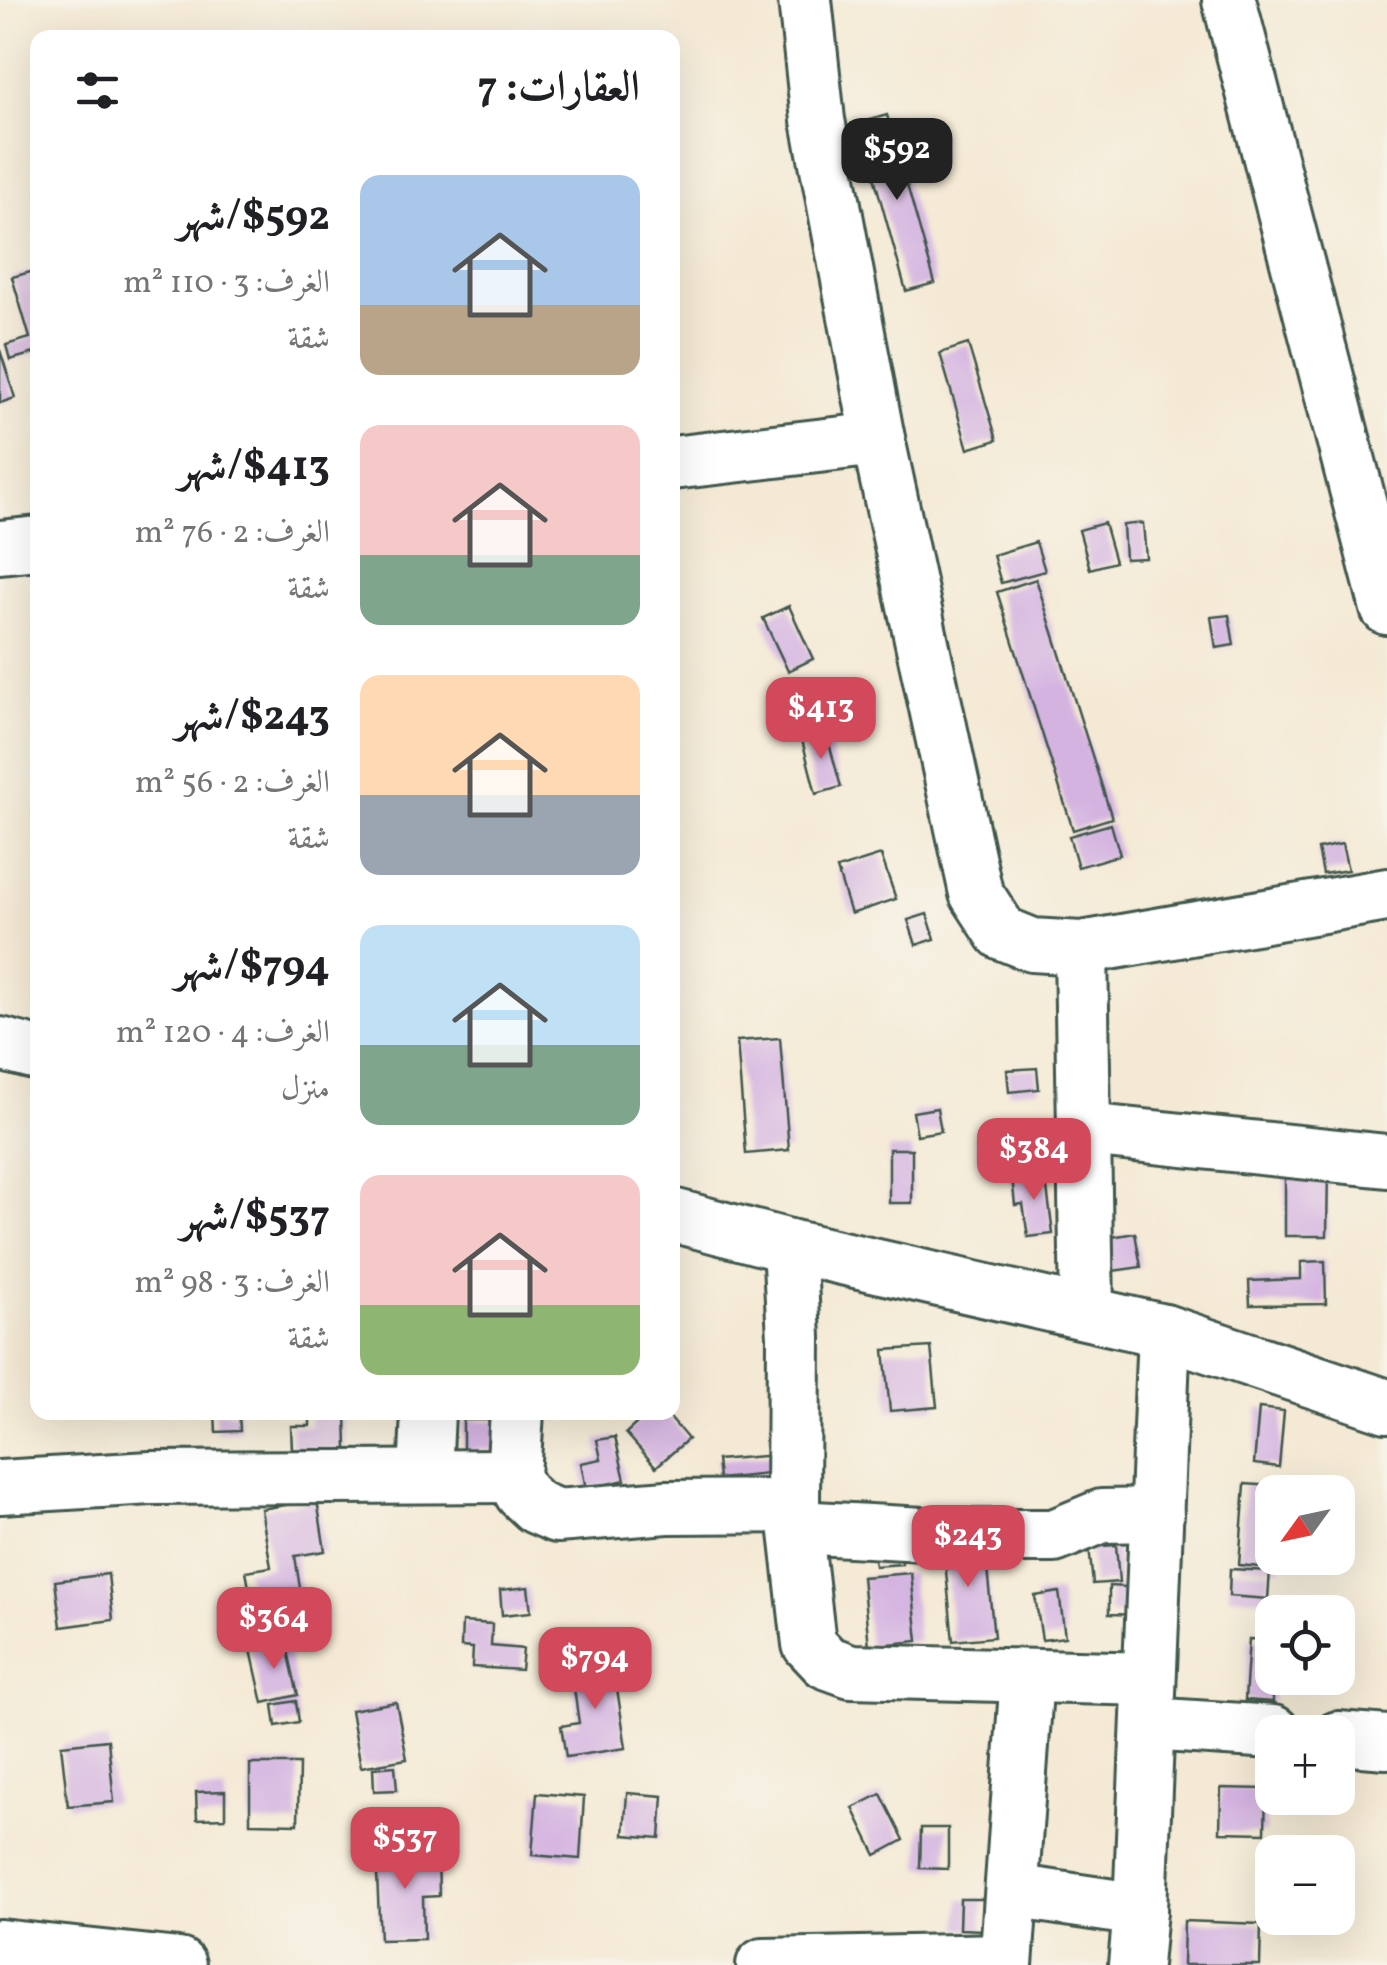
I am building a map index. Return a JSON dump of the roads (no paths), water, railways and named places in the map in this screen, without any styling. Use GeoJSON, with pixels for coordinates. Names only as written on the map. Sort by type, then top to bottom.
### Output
{"type":"FeatureCollection","features":[{"type":"Feature","properties":{"kind":"street"},"geometry":{"type":"LineString","coordinates":[[805,0],[818,120],[878,439],[976,893],[1002,933],[1032,944],[1082,948],[1387,895]]}},
{"type":"Feature","properties":{"kind":"street"},"geometry":{"type":"LineString","coordinates":[[1230,0],[1387,608]]}},
{"type":"Feature","properties":{"kind":"street"},"geometry":{"type":"LineString","coordinates":[[680,462],[878,439]]}},
{"type":"Feature","properties":{"kind":"street"},"geometry":{"type":"LineString","coordinates":[[0,547],[30,544]]}},
{"type":"Feature","properties":{"kind":"street"},"geometry":{"type":"LineString","coordinates":[[1082,948],[1087,1313]]}},
{"type":"Feature","properties":{"kind":"street"},"geometry":{"type":"LineString","coordinates":[[0,1044],[30,1052]]}},
{"type":"Feature","properties":{"kind":"street"},"geometry":{"type":"LineString","coordinates":[[1086,1130],[1387,1160]]}},
{"type":"Feature","properties":{"kind":"street"},"geometry":{"type":"LineString","coordinates":[[680,1218],[1164,1331],[1387,1406]]}},
{"type":"Feature","properties":{"kind":"street"},"geometry":{"type":"LineString","coordinates":[[789,1246],[795,1516],[809,1644],[826,1662],[851,1671],[1027,1676],[1255,1728]]}},
{"type":"Feature","properties":{"kind":"street"},"geometry":{"type":"LineString","coordinates":[[1134,1965],[1140,1910],[1164,1331]]}},
{"type":"Feature","properties":{"kind":"street"},"geometry":{"type":"LineString","coordinates":[[425,1476],[428,1420]]}},
{"type":"Feature","properties":{"kind":"street"},"geometry":{"type":"LineString","coordinates":[[517,1420],[514,1476],[521,1493],[557,1516],[667,1507],[795,1516],[960,1536],[1054,1536],[1102,1516],[1157,1515]]}},
{"type":"Feature","properties":{"kind":"street"},"geometry":{"type":"LineString","coordinates":[[0,1487],[151,1478],[514,1476]]}},
{"type":"Feature","properties":{"kind":"street"},"geometry":{"type":"LineString","coordinates":[[785,1964],[1006,1963],[1027,1676]]}},
{"type":"Feature","properties":{"kind":"street"},"geometry":{"type":"LineString","coordinates":[[1355,1739],[1387,1742]]}},
{"type":"Feature","properties":{"kind":"street"},"geometry":{"type":"LineString","coordinates":[[1012,1890],[1140,1910]]}},
{"type":"Feature","properties":{"kind":"street"},"geometry":{"type":"LineString","coordinates":[[0,1946],[179,1965]]}}]}
